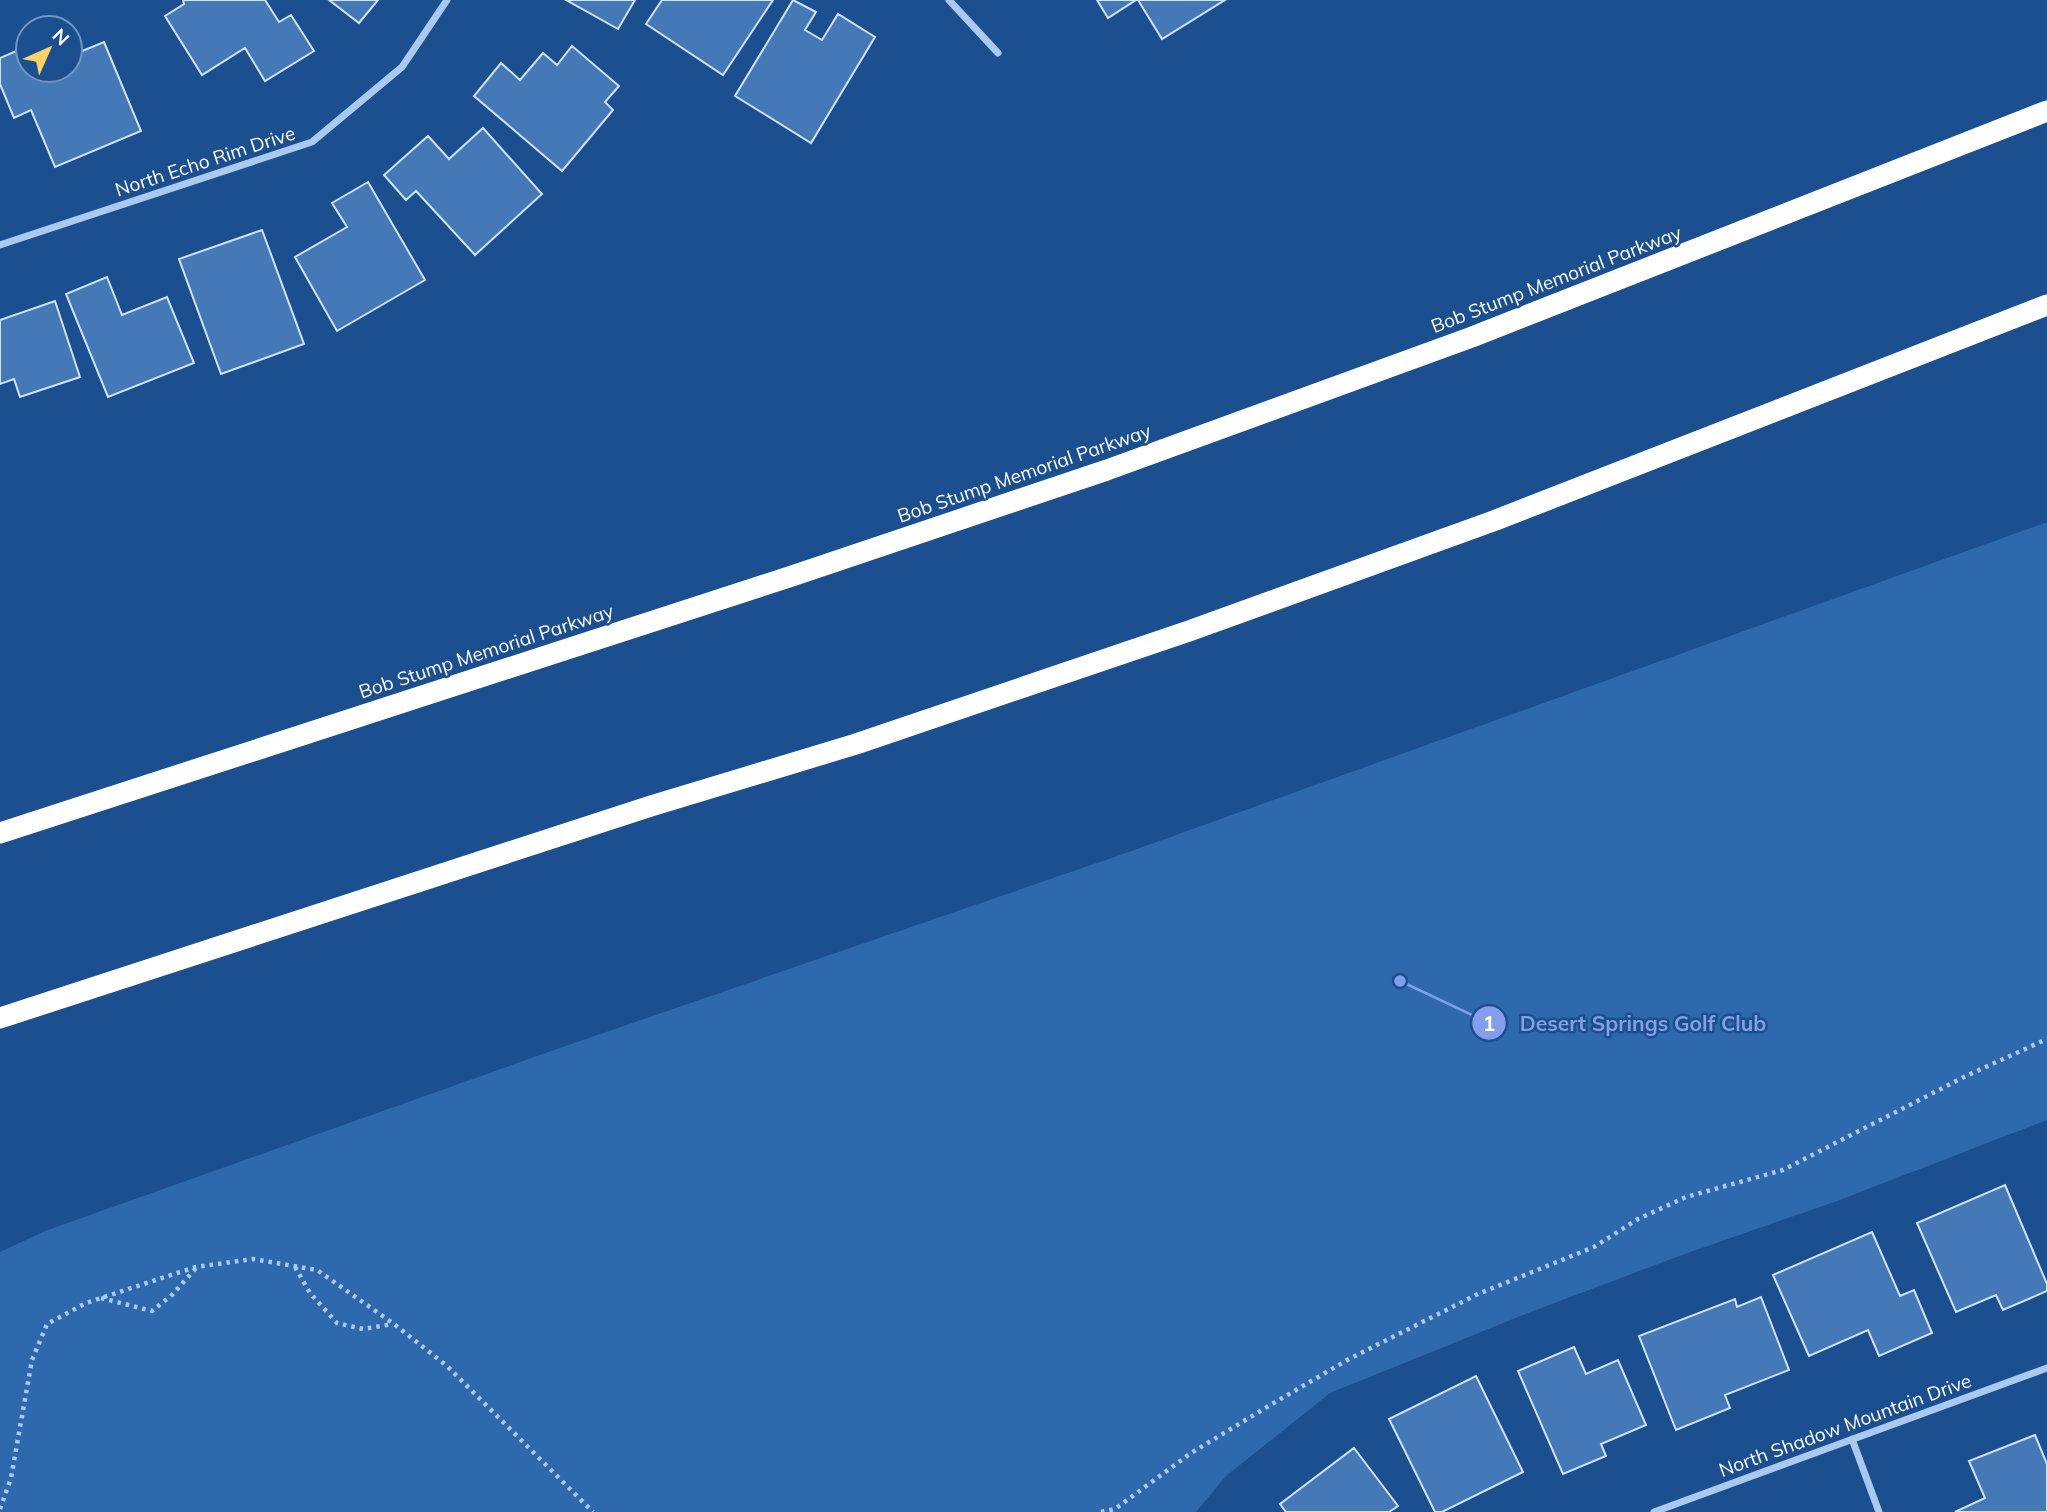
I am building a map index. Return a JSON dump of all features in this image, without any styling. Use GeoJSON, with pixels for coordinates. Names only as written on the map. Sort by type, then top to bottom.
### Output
{"type":"FeatureCollection","features":[{"type":"Feature","properties":{"kind":"highway","name":"Bob Stump Memorial Parkway"},"geometry":{"type":"LineString","coordinates":[[0,833],[789,577],[1107,470],[1472,337],[2047,111]]}},
{"type":"Feature","properties":{"kind":"highway"},"geometry":{"type":"LineString","coordinates":[[0,1018],[651,806],[856,744],[1189,631],[1496,520],[2047,305]]}},
{"type":"Feature","properties":{"kind":"street","name":"North Echo Rim Drive"},"geometry":{"type":"LineString","coordinates":[[0,245],[312,142],[402,67],[447,0]]}},
{"type":"Feature","properties":{"kind":"street"},"geometry":{"type":"LineString","coordinates":[[948,0],[998,53]]}},
{"type":"Feature","properties":{"kind":"street","name":"North Shadow Mountain Drive"},"geometry":{"type":"LineString","coordinates":[[1654,1512],[2047,1368]]}},
{"type":"Feature","properties":{"kind":"street"},"geometry":{"type":"LineString","coordinates":[[1852,1439],[1879,1512]]}},
{"type":"Feature","properties":{"kind":"path"},"geometry":{"type":"LineString","coordinates":[[1101,1512],[1115,1509],[1191,1453],[1349,1359],[1478,1294],[1594,1247],[1638,1219],[1686,1197],[1783,1170],[1954,1082],[2047,1040]]}},
{"type":"Feature","properties":{"kind":"path"},"geometry":{"type":"LineString","coordinates":[[0,1510],[11,1478],[32,1360],[47,1324],[100,1298],[196,1268],[253,1259],[317,1270],[394,1324],[447,1366],[593,1512]]}},
{"type":"Feature","properties":{"kind":"path"},"geometry":{"type":"LineString","coordinates":[[295,1267],[310,1293],[337,1323],[363,1329],[394,1324]]}},
{"type":"Feature","properties":{"kind":"path"},"geometry":{"type":"LineString","coordinates":[[100,1298],[152,1311],[173,1294],[196,1268]]}},
{"type":"Feature","properties":{"kind":"shaded area"},"geometry":{"type":"Polygon","coordinates":[[[2047,522],[2047,1120],[1837,1201],[1533,1311],[1330,1393],[1226,1476],[1196,1512],[0,1512],[0,1252],[45,1231],[554,1050],[1123,854],[2047,522]]]}},
{"type":"Feature","properties":{"kind":"building"},"geometry":{"type":"Polygon","coordinates":[[[183,0],[265,0],[279,22],[291,15],[314,51],[265,81],[245,48],[202,75],[165,16],[184,4],[183,0]]]}},
{"type":"Feature","properties":{"kind":"building"},"geometry":{"type":"Polygon","coordinates":[[[329,0],[378,0],[359,23],[329,0]]]}},
{"type":"Feature","properties":{"kind":"building"},"geometry":{"type":"Polygon","coordinates":[[[566,0],[635,0],[618,29],[566,0]]]}},
{"type":"Feature","properties":{"kind":"building"},"geometry":{"type":"Polygon","coordinates":[[[662,0],[773,0],[723,75],[646,24],[662,0]]]}},
{"type":"Feature","properties":{"kind":"building"},"geometry":{"type":"Polygon","coordinates":[[[793,0],[816,12],[805,30],[822,40],[838,14],[875,37],[811,143],[735,96],[793,0]]]}},
{"type":"Feature","properties":{"kind":"building"},"geometry":{"type":"Polygon","coordinates":[[[1097,0],[1136,0],[1108,18],[1097,0]]]}},
{"type":"Feature","properties":{"kind":"building"},"geometry":{"type":"Polygon","coordinates":[[[1138,0],[1225,0],[1162,39],[1138,0]]]}},
{"type":"Feature","properties":{"kind":"building"},"geometry":{"type":"Polygon","coordinates":[[[104,42],[141,131],[55,167],[31,110],[14,118],[0,84],[0,58],[14,52],[14,84],[84,84],[84,50],[104,42]]]}},
{"type":"Feature","properties":{"kind":"building"},"geometry":{"type":"Polygon","coordinates":[[[572,46],[619,86],[605,102],[613,110],[562,171],[474,96],[501,63],[520,80],[543,53],[557,65],[572,46]]]}},
{"type":"Feature","properties":{"kind":"building"},"geometry":{"type":"Polygon","coordinates":[[[483,128],[542,194],[475,255],[416,191],[406,200],[384,175],[428,136],[449,159],[483,128]]]}},
{"type":"Feature","properties":{"kind":"building"},"geometry":{"type":"Polygon","coordinates":[[[368,182],[425,280],[337,331],[295,257],[347,227],[332,203],[368,182]]]}},
{"type":"Feature","properties":{"kind":"building"},"geometry":{"type":"Polygon","coordinates":[[[262,230],[304,344],[221,374],[179,259],[262,230]]]}},
{"type":"Feature","properties":{"kind":"building"},"geometry":{"type":"Polygon","coordinates":[[[107,277],[122,315],[167,297],[194,363],[108,397],[66,294],[107,277]]]}},
{"type":"Feature","properties":{"kind":"building"},"geometry":{"type":"Polygon","coordinates":[[[55,301],[80,377],[20,397],[14,379],[0,384],[0,320],[55,301]]]}},
{"type":"Feature","properties":{"kind":"building"},"geometry":{"type":"Polygon","coordinates":[[[2005,1185],[2047,1284],[2047,1291],[2003,1310],[1996,1295],[1956,1312],[1917,1223],[2005,1185]]]}},
{"type":"Feature","properties":{"kind":"building"},"geometry":{"type":"Polygon","coordinates":[[[1872,1232],[1900,1296],[1914,1290],[1932,1333],[1879,1356],[1868,1330],[1809,1356],[1773,1275],[1872,1232]]]}},
{"type":"Feature","properties":{"kind":"building"},"geometry":{"type":"Polygon","coordinates":[[[1761,1297],[1789,1370],[1725,1395],[1730,1408],[1676,1430],[1639,1336],[1735,1299],[1737,1307],[1761,1297]]]}},
{"type":"Feature","properties":{"kind":"building"},"geometry":{"type":"Polygon","coordinates":[[[1574,1347],[1586,1374],[1618,1360],[1646,1425],[1601,1444],[1606,1456],[1563,1474],[1518,1371],[1574,1347]]]}},
{"type":"Feature","properties":{"kind":"building"},"geometry":{"type":"Polygon","coordinates":[[[1476,1376],[1523,1472],[1442,1512],[1435,1512],[1389,1419],[1476,1376]]]}},
{"type":"Feature","properties":{"kind":"building"},"geometry":{"type":"Polygon","coordinates":[[[2035,1435],[2047,1464],[2047,1512],[1955,1512],[1985,1498],[1969,1461],[2035,1435]]]}},
{"type":"Feature","properties":{"kind":"building"},"geometry":{"type":"Polygon","coordinates":[[[1354,1448],[1398,1506],[1389,1512],[1286,1512],[1280,1504],[1354,1448]]]}},
{"type":"Feature","properties":{"kind":"place","name":"Desert Springs Golf Club"},"geometry":{"type":"Point","coordinates":[1400,981]}}]}
